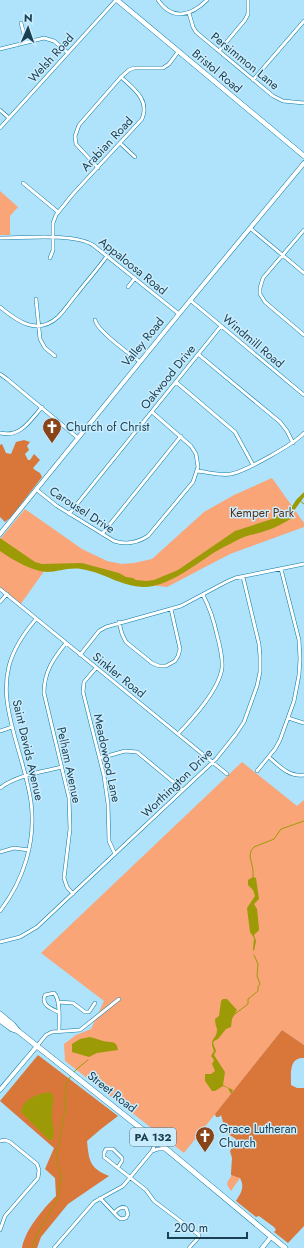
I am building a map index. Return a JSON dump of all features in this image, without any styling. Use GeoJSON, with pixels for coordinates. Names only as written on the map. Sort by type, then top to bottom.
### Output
{"type":"FeatureCollection","features":[{"type":"Feature","properties":{"kind":"main road","name":"Bristol Road"},"geometry":{"type":"LineString","coordinates":[[116,0],[304,156]]}},
{"type":"Feature","properties":{"kind":"main road","name":"Street Road"},"geometry":{"type":"LineString","coordinates":[[0,1014],[18,1031],[157,1140],[285,1248]]}},
{"type":"Feature","properties":{"kind":"main road","name":"Street Road"},"geometry":{"type":"LineString","coordinates":[[0,1020],[12,1029],[18,1031]]}},
{"type":"Feature","properties":{"kind":"street","name":"Welsh Road"},"geometry":{"type":"LineString","coordinates":[[0,128],[116,0]]}},
{"type":"Feature","properties":{"kind":"street"},"geometry":{"type":"LineString","coordinates":[[158,0],[166,9],[180,14],[189,13],[196,10],[207,0]]}},
{"type":"Feature","properties":{"kind":"street"},"geometry":{"type":"LineString","coordinates":[[219,51],[245,20],[248,14],[248,0]]}},
{"type":"Feature","properties":{"kind":"street","name":"Persimmon Lane"},"geometry":{"type":"LineString","coordinates":[[189,13],[194,30],[253,80],[280,100],[304,103]]}},
{"type":"Feature","properties":{"kind":"street"},"geometry":{"type":"LineString","coordinates":[[253,80],[304,21]]}},
{"type":"Feature","properties":{"kind":"street"},"geometry":{"type":"LineString","coordinates":[[21,23],[26,42]]}},
{"type":"Feature","properties":{"kind":"street"},"geometry":{"type":"LineString","coordinates":[[0,49],[40,38],[47,38],[54,41],[68,53]]}},
{"type":"Feature","properties":{"kind":"street"},"geometry":{"type":"LineString","coordinates":[[98,168],[76,144],[76,129],[121,77],[129,70],[134,68],[163,68],[169,64],[178,52]]}},
{"type":"Feature","properties":{"kind":"street","name":"Arabian Road"},"geometry":{"type":"LineString","coordinates":[[58,212],[140,123],[144,116],[142,99],[138,92],[121,77]]}},
{"type":"Feature","properties":{"kind":"street"},"geometry":{"type":"LineString","coordinates":[[0,110],[9,118]]}},
{"type":"Feature","properties":{"kind":"street"},"geometry":{"type":"LineString","coordinates":[[121,144],[135,157]]}},
{"type":"Feature","properties":{"kind":"street","name":"Valley Road"},"geometry":{"type":"LineString","coordinates":[[0,534],[190,300],[304,163]]}},
{"type":"Feature","properties":{"kind":"street"},"geometry":{"type":"LineString","coordinates":[[23,183],[58,212],[54,221],[53,250],[50,258]]}},
{"type":"Feature","properties":{"kind":"street"},"geometry":{"type":"LineString","coordinates":[[250,228],[304,272]]}},
{"type":"Feature","properties":{"kind":"street"},"geometry":{"type":"LineString","coordinates":[[304,230],[262,280],[260,288],[260,294],[265,302],[304,335]]}},
{"type":"Feature","properties":{"kind":"street","name":"Appaloosa Road"},"geometry":{"type":"LineString","coordinates":[[0,238],[72,238],[86,241],[179,314]]}},
{"type":"Feature","properties":{"kind":"street"},"geometry":{"type":"LineString","coordinates":[[0,307],[22,323],[38,326],[47,324],[58,317],[107,256]]}},
{"type":"Feature","properties":{"kind":"street"},"geometry":{"type":"LineString","coordinates":[[128,287],[135,278]]}},
{"type":"Feature","properties":{"kind":"street"},"geometry":{"type":"LineString","coordinates":[[36,299],[41,343],[55,356]]}},
{"type":"Feature","properties":{"kind":"street","name":"Windmill Road"},"geometry":{"type":"LineString","coordinates":[[190,300],[304,395]]}},
{"type":"Feature","properties":{"kind":"street"},"geometry":{"type":"LineString","coordinates":[[95,320],[97,325],[107,336],[140,362]]}},
{"type":"Feature","properties":{"kind":"street","name":"Oakwood Drive"},"geometry":{"type":"LineString","coordinates":[[69,514],[221,326]]}},
{"type":"Feature","properties":{"kind":"street"},"geometry":{"type":"LineString","coordinates":[[198,354],[280,422],[287,431],[293,443]]}},
{"type":"Feature","properties":{"kind":"street"},"geometry":{"type":"LineString","coordinates":[[0,374],[78,438]]}},
{"type":"Feature","properties":{"kind":"street"},"geometry":{"type":"LineString","coordinates":[[176,382],[235,432],[253,465]]}},
{"type":"Feature","properties":{"kind":"street"},"geometry":{"type":"LineString","coordinates":[[0,433],[13,434],[22,429],[42,407]]}},
{"type":"Feature","properties":{"kind":"street"},"geometry":{"type":"LineString","coordinates":[[152,412],[188,442],[194,450],[197,458],[197,471],[227,474],[241,471],[293,443],[304,434]]}},
{"type":"Feature","properties":{"kind":"street"},"geometry":{"type":"LineString","coordinates":[[102,534],[181,436]]}},
{"type":"Feature","properties":{"kind":"street","name":"Carousel Drive"},"geometry":{"type":"LineString","coordinates":[[37,490],[69,514],[110,539],[123,543],[136,542],[144,539],[155,530],[193,482],[197,471]]}},
{"type":"Feature","properties":{"kind":"street"},"geometry":{"type":"LineString","coordinates":[[80,655],[99,631],[106,626],[181,606],[229,580],[304,564]]}},
{"type":"Feature","properties":{"kind":"street"},"geometry":{"type":"LineString","coordinates":[[257,771],[278,744],[288,718],[298,684],[300,659],[297,631],[281,569]]}},
{"type":"Feature","properties":{"kind":"street","name":"Worthington Drive"},"geometry":{"type":"LineString","coordinates":[[0,942],[16,939],[32,932],[213,762],[244,722],[257,686],[260,672],[260,656],[259,644],[243,577]]}},
{"type":"Feature","properties":{"kind":"street","name":"Sinkler Road"},"geometry":{"type":"LineString","coordinates":[[0,589],[227,774]]}},
{"type":"Feature","properties":{"kind":"street"},"geometry":{"type":"LineString","coordinates":[[0,602],[7,594]]}},
{"type":"Feature","properties":{"kind":"street"},"geometry":{"type":"LineString","coordinates":[[178,734],[214,690],[221,672],[221,650],[212,613],[203,595]]}},
{"type":"Feature","properties":{"kind":"street"},"geometry":{"type":"LineString","coordinates":[[119,622],[126,642],[152,663],[159,666],[166,666],[175,661],[180,649],[171,609]]}},
{"type":"Feature","properties":{"kind":"street","name":"Saint Davids Avenue"},"geometry":{"type":"LineString","coordinates":[[0,911],[8,900],[24,867],[32,834],[32,811],[7,707],[6,691],[8,668],[13,653],[22,636],[36,619]]}},
{"type":"Feature","properties":{"kind":"street","name":"Pelham Avenue"},"geometry":{"type":"LineString","coordinates":[[66,643],[50,665],[46,675],[44,687],[45,700],[68,790],[70,820],[69,844],[64,878],[67,887],[73,894]]}},
{"type":"Feature","properties":{"kind":"street","name":"Meadowood Lane"},"geometry":{"type":"LineString","coordinates":[[96,668],[84,682],[83,692],[108,796],[109,841],[115,854]]}},
{"type":"Feature","properties":{"kind":"street"},"geometry":{"type":"LineString","coordinates":[[0,691],[6,691]]}},
{"type":"Feature","properties":{"kind":"street"},"geometry":{"type":"LineString","coordinates":[[288,718],[304,723]]}},
{"type":"Feature","properties":{"kind":"street"},"geometry":{"type":"LineString","coordinates":[[0,731],[12,727]]}},
{"type":"Feature","properties":{"kind":"street"},"geometry":{"type":"LineString","coordinates":[[100,758],[125,751],[136,752],[183,790]]}},
{"type":"Feature","properties":{"kind":"street"},"geometry":{"type":"LineString","coordinates":[[269,757],[289,773],[304,775]]}},
{"type":"Feature","properties":{"kind":"street"},"geometry":{"type":"LineString","coordinates":[[0,788],[12,781],[62,767]]}},
{"type":"Feature","properties":{"kind":"street"},"geometry":{"type":"LineString","coordinates":[[0,852],[14,848],[29,850]]}},
{"type":"Feature","properties":{"kind":"street"},"geometry":{"type":"LineString","coordinates":[[58,1012],[44,1003],[45,995],[54,993],[58,998],[59,1030]]}},
{"type":"Feature","properties":{"kind":"street"},"geometry":{"type":"LineString","coordinates":[[0,1090],[46,1035],[59,1030],[80,1030],[119,999]]}},
{"type":"Feature","properties":{"kind":"street"},"geometry":{"type":"LineString","coordinates":[[58,1002],[74,1003],[85,1012],[89,1012],[95,1003]]}},
{"type":"Feature","properties":{"kind":"street"},"geometry":{"type":"LineString","coordinates":[[0,1140],[10,1142],[37,1164],[39,1172],[38,1178],[5,1216],[0,1230]]}},
{"type":"Feature","properties":{"kind":"street"},"geometry":{"type":"LineString","coordinates":[[54,1248],[94,1202],[123,1186],[152,1151],[157,1140]]}},
{"type":"Feature","properties":{"kind":"street"},"geometry":{"type":"LineString","coordinates":[[118,1167],[122,1161],[122,1158],[112,1149],[106,1149],[104,1152],[104,1157],[146,1190],[154,1201],[199,1235],[196,1241],[189,1248]]}},
{"type":"Feature","properties":{"kind":"street"},"geometry":{"type":"LineString","coordinates":[[152,1151],[167,1149]]}},
{"type":"Feature","properties":{"kind":"street"},"geometry":{"type":"LineString","coordinates":[[100,1198],[118,1217],[123,1219],[126,1218],[128,1214],[126,1208],[118,1209],[114,1212]]}},
{"type":"Feature","properties":{"kind":"street"},"geometry":{"type":"LineString","coordinates":[[262,1248],[271,1237]]}},
{"type":"Feature","properties":{"kind":"green space"},"geometry":{"type":"Polygon","coordinates":[[[0,191],[18,207],[10,216],[10,235],[0,235],[0,191]]]}},
{"type":"Feature","properties":{"kind":"green space","name":"Kemper Park"},"geometry":{"type":"Polygon","coordinates":[[[272,478],[304,523],[304,527],[230,554],[167,587],[132,583],[78,567],[45,570],[20,605],[0,587],[0,539],[25,509],[82,549],[107,561],[122,564],[134,563],[152,559],[204,512],[234,495],[272,478]]]}},
{"type":"Feature","properties":{"kind":"green space"},"geometry":{"type":"Polygon","coordinates":[[[242,762],[297,806],[304,800],[304,1045],[282,1030],[184,1153],[65,1061],[64,1044],[76,1035],[91,1029],[104,1001],[41,953],[242,762]]]}},
{"type":"Feature","properties":{"kind":"green space"},"geometry":{"type":"Polygon","coordinates":[[[232,1175],[240,1178],[231,1191],[227,1183],[232,1175]]]}},
{"type":"Feature","properties":{"kind":"shaded area"},"geometry":{"type":"Polygon","coordinates":[[[24,440],[30,442],[27,446],[29,450],[25,454],[28,460],[30,460],[34,454],[40,460],[33,468],[40,473],[42,477],[11,517],[5,522],[0,517],[0,445],[2,444],[6,453],[11,454],[16,442],[24,440]]]}},
{"type":"Feature","properties":{"kind":"shaded area"},"geometry":{"type":"Polygon","coordinates":[[[304,492],[304,497],[293,512],[292,518],[283,524],[237,540],[172,579],[153,586],[144,587],[128,585],[97,573],[81,569],[51,572],[35,570],[0,551],[0,538],[35,562],[42,564],[82,563],[119,573],[136,580],[154,580],[178,570],[235,531],[272,519],[283,513],[291,508],[304,492]]]}},
{"type":"Feature","properties":{"kind":"shaded area"},"geometry":{"type":"Polygon","coordinates":[[[253,877],[256,878],[259,899],[254,904],[257,909],[259,930],[254,935],[256,941],[254,951],[254,938],[250,932],[247,908],[255,896],[253,890],[248,885],[248,880],[253,877]]]}},
{"type":"Feature","properties":{"kind":"shaded area"},"geometry":{"type":"Polygon","coordinates":[[[223,999],[227,999],[237,1010],[232,1019],[231,1027],[226,1029],[218,1039],[214,1041],[213,1043],[216,1051],[214,1055],[225,1072],[223,1085],[233,1090],[231,1094],[228,1088],[223,1086],[215,1091],[212,1091],[205,1081],[205,1074],[211,1074],[215,1071],[212,1064],[214,1060],[211,1056],[214,1051],[212,1041],[217,1033],[215,1019],[219,1016],[221,1001],[223,999]]]}},
{"type":"Feature","properties":{"kind":"shaded area"},"geometry":{"type":"Polygon","coordinates":[[[282,1030],[304,1045],[304,1058],[299,1058],[293,1063],[291,1085],[297,1088],[304,1088],[304,1226],[288,1243],[274,1232],[276,1230],[274,1227],[259,1216],[256,1217],[236,1201],[241,1193],[242,1184],[240,1178],[231,1175],[232,1158],[230,1151],[236,1139],[225,1132],[225,1124],[221,1115],[216,1117],[215,1114],[282,1030]]]}},
{"type":"Feature","properties":{"kind":"shaded area"},"geometry":{"type":"Polygon","coordinates":[[[90,1037],[115,1043],[118,1050],[97,1053],[89,1057],[72,1052],[72,1044],[80,1039],[90,1037]]]}},
{"type":"Feature","properties":{"kind":"shaded area"},"geometry":{"type":"Polygon","coordinates":[[[38,1055],[118,1116],[87,1141],[91,1163],[97,1170],[109,1176],[68,1204],[41,1237],[37,1248],[22,1248],[27,1234],[40,1213],[56,1196],[55,1178],[45,1169],[54,1148],[0,1101],[38,1055]]]}},
{"type":"Feature","properties":{"kind":"shaded area"},"geometry":{"type":"Polygon","coordinates":[[[49,1092],[53,1095],[52,1121],[54,1135],[52,1140],[49,1140],[21,1112],[22,1107],[28,1100],[40,1094],[49,1092]]]}},
{"type":"Feature","properties":{"kind":"waterway"},"geometry":{"type":"LineString","coordinates":[[300,501],[304,504]]}},
{"type":"Feature","properties":{"kind":"waterway"},"geometry":{"type":"LineString","coordinates":[[253,877],[250,856],[254,847],[274,839],[281,829],[304,821]]}},
{"type":"Feature","properties":{"kind":"waterway"},"geometry":{"type":"LineString","coordinates":[[235,1014],[248,1004],[248,999],[258,991],[260,984],[257,976],[258,964],[254,955]]}},
{"type":"Feature","properties":{"kind":"waterway"},"geometry":{"type":"LineString","coordinates":[[74,1072],[88,1060]]}},
{"type":"Feature","properties":{"kind":"waterway"},"geometry":{"type":"LineString","coordinates":[[32,1248],[34,1240],[58,1198],[61,1176],[56,1160],[65,1110],[66,1083],[71,1076]]}},
{"type":"Feature","properties":{"kind":"place","name":"Church of Christ"},"geometry":{"type":"Point","coordinates":[52,444]}},
{"type":"Feature","properties":{"kind":"place","name":"Grace Lutheran Church"},"geometry":{"type":"Point","coordinates":[205,1153]}}]}
